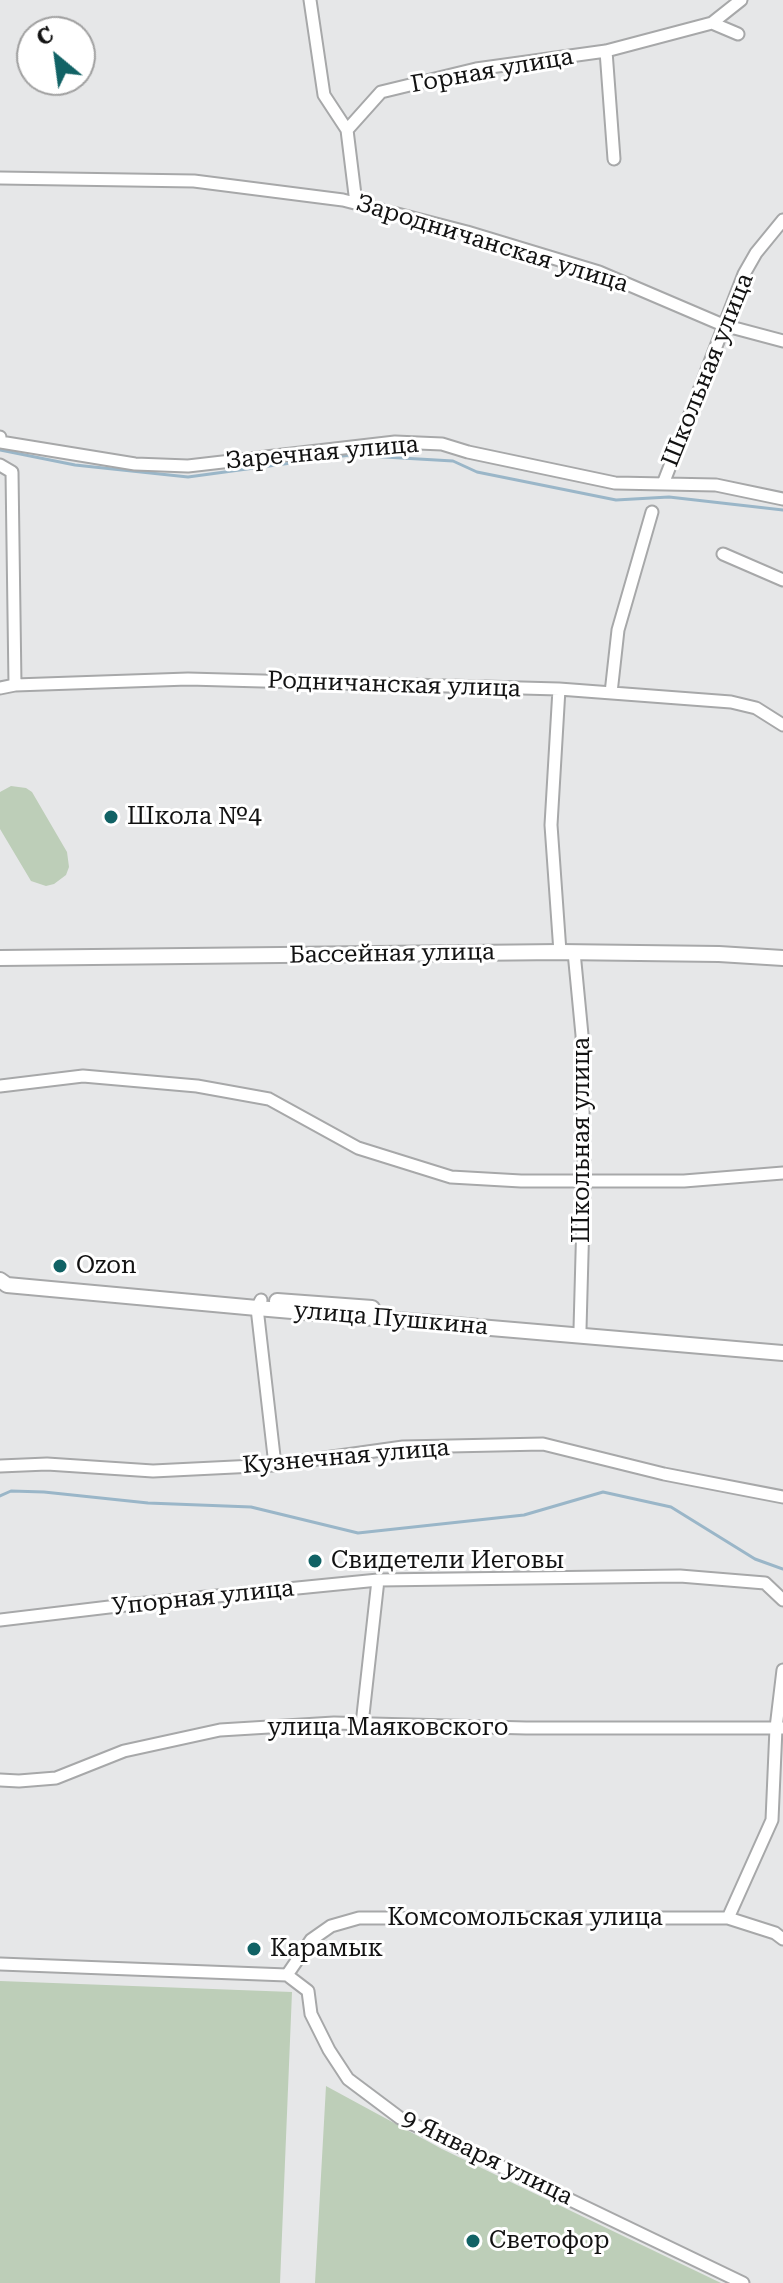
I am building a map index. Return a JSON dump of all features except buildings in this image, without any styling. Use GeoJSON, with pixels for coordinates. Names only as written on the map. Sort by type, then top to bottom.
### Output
{"type":"FeatureCollection","features":[{"type":"Feature","properties":{"kind":"street"},"geometry":{"type":"LineString","coordinates":[[310,0],[324,95],[347,130],[356,203]]}},
{"type":"Feature","properties":{"kind":"street"},"geometry":{"type":"LineString","coordinates":[[611,50],[712,23],[741,0]]}},
{"type":"Feature","properties":{"kind":"street"},"geometry":{"type":"LineString","coordinates":[[712,23],[738,34]]}},
{"type":"Feature","properties":{"kind":"street","name":"Горная улица"},"geometry":{"type":"LineString","coordinates":[[347,130],[381,92],[476,69],[611,50],[614,159]]}},
{"type":"Feature","properties":{"kind":"street","name":"Зародничанская улица"},"geometry":{"type":"LineString","coordinates":[[0,178],[194,181],[356,203],[467,232],[599,272],[723,325],[783,341]]}},
{"type":"Feature","properties":{"kind":"street","name":"Школьная улица"},"geometry":{"type":"LineString","coordinates":[[663,484],[744,274],[756,253],[783,220]]}},
{"type":"Feature","properties":{"kind":"street","name":"Заречная улица"},"geometry":{"type":"LineString","coordinates":[[0,440],[135,464],[188,466],[395,442],[442,444],[615,483],[716,485],[783,499]]}},
{"type":"Feature","properties":{"kind":"street"},"geometry":{"type":"LineString","coordinates":[[0,465],[12,472],[15,685]]}},
{"type":"Feature","properties":{"kind":"street"},"geometry":{"type":"LineString","coordinates":[[611,693],[618,630],[652,512]]}},
{"type":"Feature","properties":{"kind":"street"},"geometry":{"type":"LineString","coordinates":[[723,554],[783,580]]}},
{"type":"Feature","properties":{"kind":"street","name":"Родничанская улица"},"geometry":{"type":"LineString","coordinates":[[0,688],[188,679],[559,689],[731,702],[756,708],[783,725]]}},
{"type":"Feature","properties":{"kind":"street","name":"Школьная улица"},"geometry":{"type":"LineString","coordinates":[[559,689],[551,825],[567,952],[582,1035],[584,1181],[580,1329]]}},
{"type":"Feature","properties":{"kind":"street","name":"Бассейная улица"},"geometry":{"type":"LineString","coordinates":[[0,958],[567,952],[783,958]]}},
{"type":"Feature","properties":{"kind":"street"},"geometry":{"type":"LineString","coordinates":[[0,1086],[83,1076],[197,1086],[269,1099],[358,1148],[451,1177],[521,1181],[684,1181],[783,1173]]}},
{"type":"Feature","properties":{"kind":"street","name":"улица Пушкина"},"geometry":{"type":"LineString","coordinates":[[0,1279],[783,1353]]}},
{"type":"Feature","properties":{"kind":"street","name":"улица Пушкина"},"geometry":{"type":"LineString","coordinates":[[259,1304],[312,1302],[580,1329],[783,1343]]}},
{"type":"Feature","properties":{"kind":"street"},"geometry":{"type":"LineString","coordinates":[[259,1304],[275,1465]]}},
{"type":"Feature","properties":{"kind":"street","name":"Кузнечная улица"},"geometry":{"type":"LineString","coordinates":[[0,1466],[47,1464],[153,1471],[275,1465],[403,1447],[543,1444],[664,1474],[783,1497]]}},
{"type":"Feature","properties":{"kind":"street","name":"Упорная улица"},"geometry":{"type":"LineString","coordinates":[[0,1620],[378,1580],[680,1576],[765,1583],[783,1600]]}},
{"type":"Feature","properties":{"kind":"street"},"geometry":{"type":"LineString","coordinates":[[362,1724],[378,1580]]}},
{"type":"Feature","properties":{"kind":"street"},"geometry":{"type":"LineString","coordinates":[[728,1918],[778,1823],[783,1670]]}},
{"type":"Feature","properties":{"kind":"street","name":"улица Маяковского"},"geometry":{"type":"LineString","coordinates":[[0,1780],[56,1778],[124,1751],[220,1730],[362,1724],[779,1728]]}},
{"type":"Feature","properties":{"kind":"street","name":"Комсомольская улица"},"geometry":{"type":"LineString","coordinates":[[287,1975],[311,1940],[331,1926],[359,1918],[728,1918],[775,1933],[783,1939]]}},
{"type":"Feature","properties":{"kind":"street"},"geometry":{"type":"LineString","coordinates":[[0,1964],[287,1975]]}},
{"type":"Feature","properties":{"kind":"street","name":"9 Января улица"},"geometry":{"type":"LineString","coordinates":[[287,1975],[308,1991],[311,2014],[348,2079],[400,2118],[743,2283]]}},
{"type":"Feature","properties":{"kind":"green space"},"geometry":{"type":"Polygon","coordinates":[[[11,786],[32,792],[67,852],[69,867],[66,875],[54,884],[46,886],[31,881],[0,829],[0,792],[11,786]]]}},
{"type":"Feature","properties":{"kind":"green space"},"geometry":{"type":"Polygon","coordinates":[[[0,1981],[292,1992],[280,2283],[0,2283],[0,1981]]]}},
{"type":"Feature","properties":{"kind":"green space"},"geometry":{"type":"Polygon","coordinates":[[[326,2086],[442,2149],[721,2283],[315,2283],[326,2086]]]}},
{"type":"Feature","properties":{"kind":"waterway"},"geometry":{"type":"LineString","coordinates":[[0,450],[75,465],[188,477],[350,455],[453,461],[477,472],[616,500],[669,497],[783,510]]}},
{"type":"Feature","properties":{"kind":"waterway","name":"Карамык"},"geometry":{"type":"LineString","coordinates":[[0,1496],[11,1491],[44,1492],[148,1503],[251,1507],[358,1533],[524,1515],[603,1492],[671,1507],[755,1559],[783,1569]]}},
{"type":"Feature","properties":{"kind":"place","name":"Школа №4"},"geometry":{"type":"Point","coordinates":[111,817]}},
{"type":"Feature","properties":{"kind":"place","name":"Ozon"},"geometry":{"type":"Point","coordinates":[60,1266]}},
{"type":"Feature","properties":{"kind":"place","name":"Свидетели Иеговы"},"geometry":{"type":"Point","coordinates":[315,1561]}},
{"type":"Feature","properties":{"kind":"place","name":"Карамык"},"geometry":{"type":"Point","coordinates":[254,1949]}},
{"type":"Feature","properties":{"kind":"place","name":"Светофор"},"geometry":{"type":"Point","coordinates":[473,2241]}}]}
